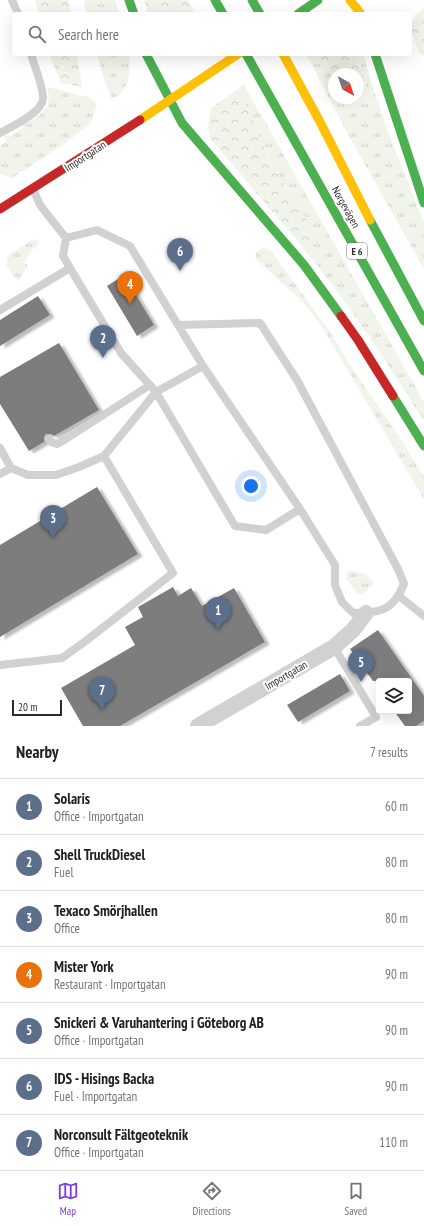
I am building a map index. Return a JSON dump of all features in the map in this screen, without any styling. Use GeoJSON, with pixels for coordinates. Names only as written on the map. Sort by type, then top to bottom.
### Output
{"type":"FeatureCollection","features":[{"type":"Feature","properties":{"kind":"main road"},"geometry":{"type":"LineString","coordinates":[[129,0],[133,12]]}},
{"type":"Feature","properties":{"kind":"main road"},"geometry":{"type":"LineString","coordinates":[[215,0],[222,12]]}},
{"type":"Feature","properties":{"kind":"main road"},"geometry":{"type":"LineString","coordinates":[[252,0],[259,12]]}},
{"type":"Feature","properties":{"kind":"main road"},"geometry":{"type":"LineString","coordinates":[[301,12],[318,0]]}},
{"type":"Feature","properties":{"kind":"main road"},"geometry":{"type":"LineString","coordinates":[[350,0],[359,12]]}},
{"type":"Feature","properties":{"kind":"main road"},"geometry":{"type":"LineString","coordinates":[[147,56],[182,122],[304,265],[358,340],[424,446]]}},
{"type":"Feature","properties":{"kind":"main road","name":"Importgatan"},"geometry":{"type":"LineString","coordinates":[[0,209],[127,129],[235,56]]}},
{"type":"Feature","properties":{"kind":"main road","name":"Norgevägen"},"geometry":{"type":"LineString","coordinates":[[247,56],[424,371]]}},
{"type":"Feature","properties":{"kind":"main road","name":"Norgevägen"},"geometry":{"type":"LineString","coordinates":[[284,56],[314,108],[424,321]]}},
{"type":"Feature","properties":{"kind":"main road"},"geometry":{"type":"LineString","coordinates":[[376,56],[424,203]]}},
{"type":"Feature","properties":{"kind":"street","name":"Importgatan"},"geometry":{"type":"LineString","coordinates":[[198,726],[334,647],[352,630],[366,613]]}},
{"type":"Feature","properties":{"kind":"lane"},"geometry":{"type":"LineString","coordinates":[[12,0],[17,12]]}},
{"type":"Feature","properties":{"kind":"lane"},"geometry":{"type":"LineString","coordinates":[[0,133],[31,115],[42,104],[44,99],[32,56]]}},
{"type":"Feature","properties":{"kind":"lane"},"geometry":{"type":"LineString","coordinates":[[33,189],[40,205],[66,238],[63,256],[70,268],[121,353],[156,392],[235,526],[266,530],[300,509]]}},
{"type":"Feature","properties":{"kind":"lane"},"geometry":{"type":"LineString","coordinates":[[66,238],[97,230],[130,246],[178,325],[203,366],[300,509],[335,565],[335,585],[342,602],[353,613],[375,612],[387,608],[399,596],[404,584],[399,571],[297,380],[260,323],[178,325]]}},
{"type":"Feature","properties":{"kind":"lane"},"geometry":{"type":"LineString","coordinates":[[0,310],[70,268]]}},
{"type":"Feature","properties":{"kind":"lane"},"geometry":{"type":"LineString","coordinates":[[0,448],[11,468],[28,475],[56,475],[79,467],[104,456],[156,392],[203,366]]}},
{"type":"Feature","properties":{"kind":"lane"},"geometry":{"type":"LineString","coordinates":[[49,439],[51,442],[57,444],[150,385]]}},
{"type":"Feature","properties":{"kind":"lane"},"geometry":{"type":"LineString","coordinates":[[0,665],[62,658],[173,573],[104,456]]}},
{"type":"Feature","properties":{"kind":"lane"},"geometry":{"type":"LineString","coordinates":[[0,474],[11,468]]}},
{"type":"Feature","properties":{"kind":"lane"},"geometry":{"type":"LineString","coordinates":[[399,596],[424,616]]}},
{"type":"Feature","properties":{"kind":"lane"},"geometry":{"type":"LineString","coordinates":[[334,647],[376,717],[360,726]]}},
{"type":"Feature","properties":{"kind":"green space"},"geometry":{"type":"Polygon","coordinates":[[[35,0],[68,0],[71,12],[38,12],[35,0]]]}},
{"type":"Feature","properties":{"kind":"green space"},"geometry":{"type":"Polygon","coordinates":[[[84,0],[115,0],[118,12],[86,12],[84,0]]]}},
{"type":"Feature","properties":{"kind":"green space"},"geometry":{"type":"Polygon","coordinates":[[[144,0],[187,0],[195,12],[147,12],[144,0]]]}},
{"type":"Feature","properties":{"kind":"green space"},"geometry":{"type":"Polygon","coordinates":[[[424,6],[424,56],[419,53],[412,32],[412,21],[424,6]]]}},
{"type":"Feature","properties":{"kind":"green space"},"geometry":{"type":"Polygon","coordinates":[[[50,56],[77,56],[82,87],[61,83],[50,56]]]}},
{"type":"Feature","properties":{"kind":"green space"},"geometry":{"type":"Polygon","coordinates":[[[98,56],[129,56],[130,69],[127,83],[119,95],[112,99],[104,79],[98,56]]]}},
{"type":"Feature","properties":{"kind":"green space"},"geometry":{"type":"Polygon","coordinates":[[[307,56],[314,56],[327,67],[328,96],[307,56]]]}},
{"type":"Feature","properties":{"kind":"green space"},"geometry":{"type":"Polygon","coordinates":[[[314,56],[358,56],[361,68],[328,68],[314,56]]]}},
{"type":"Feature","properties":{"kind":"green space"},"geometry":{"type":"Polygon","coordinates":[[[358,56],[364,56],[388,132],[424,223],[424,269],[332,104],[364,104],[364,91],[367,88],[364,78],[364,68],[361,68],[358,56]]]}},
{"type":"Feature","properties":{"kind":"green space"},"geometry":{"type":"Polygon","coordinates":[[[364,78],[367,88],[364,91],[364,78]]]}},
{"type":"Feature","properties":{"kind":"green space"},"geometry":{"type":"Polygon","coordinates":[[[244,85],[424,402],[424,422],[365,330],[299,243],[309,240],[301,208],[275,170],[262,145],[244,99],[238,89],[244,85]]]}},
{"type":"Feature","properties":{"kind":"green space"},"geometry":{"type":"Polygon","coordinates":[[[47,88],[88,97],[97,104],[91,123],[64,144],[12,178],[0,174],[0,146],[7,141],[4,136],[10,136],[23,128],[23,125],[44,111],[47,107],[49,95],[47,88]]]}},
{"type":"Feature","properties":{"kind":"green space"},"geometry":{"type":"Polygon","coordinates":[[[238,89],[244,99],[275,170],[304,213],[310,232],[309,241],[299,243],[210,138],[208,127],[211,108],[238,89]]]}},
{"type":"Feature","properties":{"kind":"green space"},"geometry":{"type":"Polygon","coordinates":[[[36,239],[39,242],[35,249],[32,249],[24,263],[28,264],[19,281],[9,269],[7,258],[9,255],[36,239]]]}},
{"type":"Feature","properties":{"kind":"green space"},"geometry":{"type":"Polygon","coordinates":[[[265,247],[271,251],[328,329],[356,374],[402,441],[424,477],[424,499],[319,322],[303,302],[257,260],[255,255],[259,250],[265,247]]]}},
{"type":"Feature","properties":{"kind":"green space"},"geometry":{"type":"Polygon","coordinates":[[[351,570],[368,575],[374,584],[363,594],[358,594],[346,579],[347,573],[351,570]]]}},
{"type":"Feature","properties":{"kind":"building"},"geometry":{"type":"Polygon","coordinates":[[[124,275],[154,325],[137,336],[107,286],[124,275]]]}},
{"type":"Feature","properties":{"kind":"building"},"geometry":{"type":"Polygon","coordinates":[[[38,296],[50,315],[0,346],[0,320],[38,296]]]}},
{"type":"Feature","properties":{"kind":"building"},"geometry":{"type":"Polygon","coordinates":[[[59,343],[99,410],[54,436],[51,434],[46,434],[44,437],[44,442],[29,451],[0,404],[0,377],[59,343]]]}},
{"type":"Feature","properties":{"kind":"building"},"geometry":{"type":"Polygon","coordinates":[[[97,487],[138,554],[0,637],[0,545],[97,487]]]}},
{"type":"Feature","properties":{"kind":"building"},"geometry":{"type":"Polygon","coordinates":[[[173,587],[178,596],[191,588],[202,606],[234,588],[265,642],[120,726],[83,726],[61,688],[135,645],[125,627],[143,617],[138,607],[173,587]]]}},
{"type":"Feature","properties":{"kind":"building"},"geometry":{"type":"Polygon","coordinates":[[[378,630],[411,678],[376,678],[376,681],[373,681],[350,649],[378,630]]]}},
{"type":"Feature","properties":{"kind":"building"},"geometry":{"type":"Polygon","coordinates":[[[340,674],[350,691],[298,722],[287,705],[340,674]]]}},
{"type":"Feature","properties":{"kind":"building"},"geometry":{"type":"Polygon","coordinates":[[[412,679],[424,696],[424,721],[416,726],[405,726],[396,714],[412,714],[412,679]]]}},
{"type":"Feature","properties":{"kind":"traffic: fast"},"geometry":{"type":"LineString","coordinates":[[129,0],[133,12]]}},
{"type":"Feature","properties":{"kind":"traffic: fast"},"geometry":{"type":"LineString","coordinates":[[215,0],[222,12]]}},
{"type":"Feature","properties":{"kind":"traffic: fast"},"geometry":{"type":"LineString","coordinates":[[252,0],[259,12]]}},
{"type":"Feature","properties":{"kind":"traffic: fast"},"geometry":{"type":"LineString","coordinates":[[301,12],[318,0]]}},
{"type":"Feature","properties":{"kind":"traffic: fast"},"geometry":{"type":"LineString","coordinates":[[147,56],[182,123],[304,265],[341,316]]}},
{"type":"Feature","properties":{"kind":"traffic: fast"},"geometry":{"type":"LineString","coordinates":[[247,56],[424,371]]}},
{"type":"Feature","properties":{"kind":"traffic: fast"},"geometry":{"type":"LineString","coordinates":[[376,56],[424,203]]}},
{"type":"Feature","properties":{"kind":"traffic: fast"},"geometry":{"type":"LineString","coordinates":[[370,220],[424,321]]}},
{"type":"Feature","properties":{"kind":"traffic: fast"},"geometry":{"type":"LineString","coordinates":[[393,396],[424,446]]}},
{"type":"Feature","properties":{"kind":"traffic: slow"},"geometry":{"type":"LineString","coordinates":[[350,0],[359,12]]}},
{"type":"Feature","properties":{"kind":"traffic: slow"},"geometry":{"type":"LineString","coordinates":[[140,120],[235,56]]}},
{"type":"Feature","properties":{"kind":"traffic: slow"},"geometry":{"type":"LineString","coordinates":[[284,56],[319,120],[370,220]]}},
{"type":"Feature","properties":{"kind":"traffic: jam"},"geometry":{"type":"LineString","coordinates":[[0,209],[140,120]]}},
{"type":"Feature","properties":{"kind":"traffic: jam"},"geometry":{"type":"LineString","coordinates":[[341,316],[393,396]]}},
{"type":"Feature","properties":{"kind":"place","name":"IDS - Hisings Backa"},"geometry":{"type":"Point","coordinates":[180,271]}},
{"type":"Feature","properties":{"kind":"place","name":"Mister York"},"geometry":{"type":"Point","coordinates":[130,304]}},
{"type":"Feature","properties":{"kind":"place","name":"Shell TruckDiesel"},"geometry":{"type":"Point","coordinates":[103,358]}},
{"type":"Feature","properties":{"kind":"place","name":"Texaco Smörjhallen"},"geometry":{"type":"Point","coordinates":[53,538]}},
{"type":"Feature","properties":{"kind":"place","name":"Solaris"},"geometry":{"type":"Point","coordinates":[218,630]}},
{"type":"Feature","properties":{"kind":"place","name":"Snickeri & Varuhantering i Göteborg AB"},"geometry":{"type":"Point","coordinates":[361,682]}},
{"type":"Feature","properties":{"kind":"place","name":"Norconsult Fältgeoteknik"},"geometry":{"type":"Point","coordinates":[102,710]}}]}
